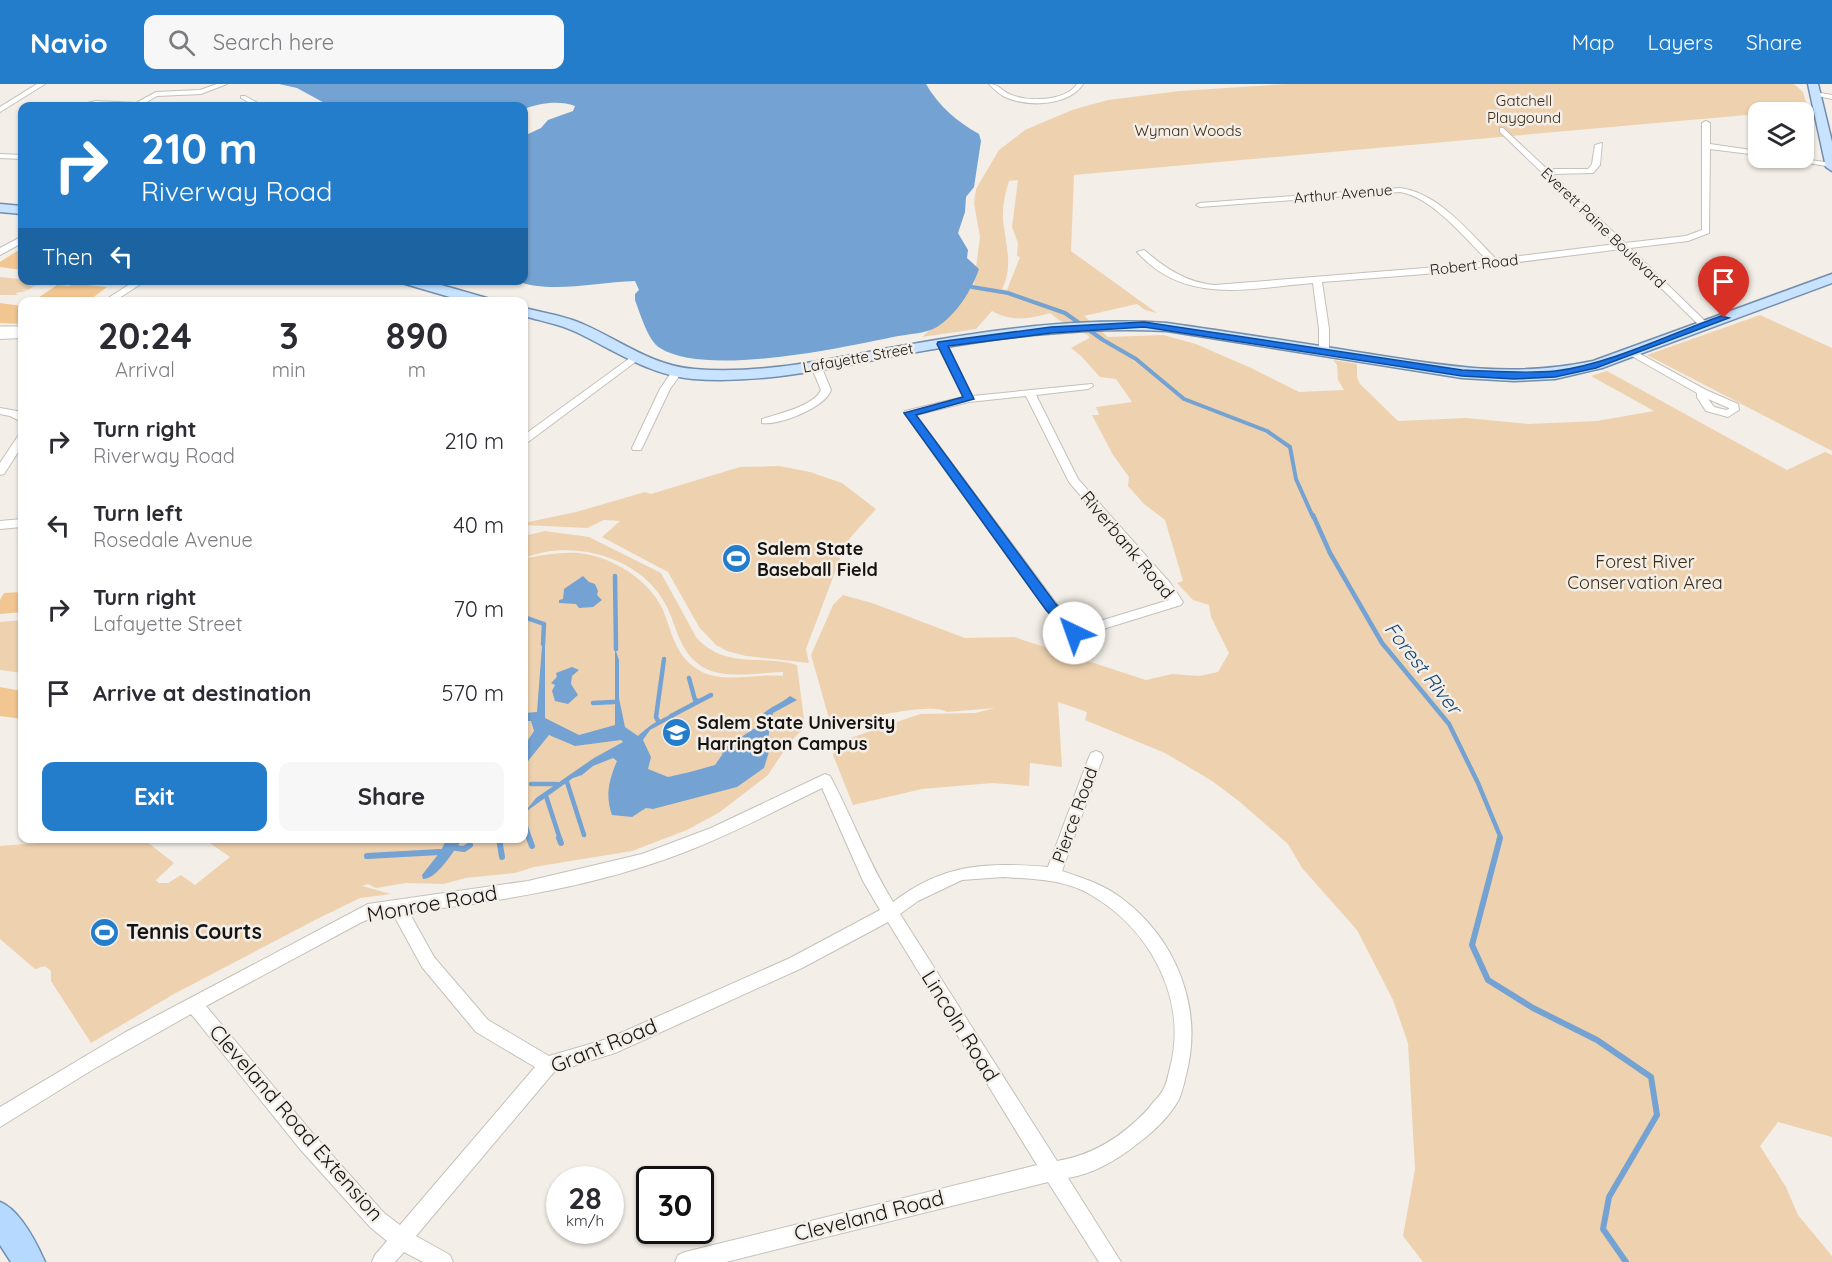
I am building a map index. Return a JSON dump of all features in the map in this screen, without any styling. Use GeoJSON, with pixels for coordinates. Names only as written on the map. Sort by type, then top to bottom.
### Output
{"type":"FeatureCollection","features":[{"type":"Feature","properties":{"kind":"highway"},"geometry":{"type":"LineString","coordinates":[[0,1217],[29,1262]]}},
{"type":"Feature","properties":{"kind":"main road"},"geometry":{"type":"LineString","coordinates":[[1800,84],[1815,93],[1832,166]]}},
{"type":"Feature","properties":{"kind":"main road"},"geometry":{"type":"LineString","coordinates":[[0,208],[18,209]]}},
{"type":"Feature","properties":{"kind":"main road","name":"Lafayette Street"},"geometry":{"type":"LineString","coordinates":[[528,313],[578,327],[634,358],[677,372],[724,374],[816,366],[980,337],[1100,326],[1167,327],[1462,373],[1514,376],[1580,370],[1832,278]]}},
{"type":"Feature","properties":{"kind":"main road"},"geometry":{"type":"LineString","coordinates":[[425,285],[467,297]]}},
{"type":"Feature","properties":{"kind":"street"},"geometry":{"type":"LineString","coordinates":[[0,110],[42,84]]}},
{"type":"Feature","properties":{"kind":"street"},"geometry":{"type":"LineString","coordinates":[[143,102],[156,94],[201,92],[224,84]]}},
{"type":"Feature","properties":{"kind":"street"},"geometry":{"type":"LineString","coordinates":[[992,84],[1009,97],[1031,101],[1074,92],[1080,84]]}},
{"type":"Feature","properties":{"kind":"street"},"geometry":{"type":"LineString","coordinates":[[1815,93],[1832,97]]}},
{"type":"Feature","properties":{"kind":"street"},"geometry":{"type":"LineString","coordinates":[[243,97],[252,102]]}},
{"type":"Feature","properties":{"kind":"street","name":"Robert Road"},"geometry":{"type":"LineString","coordinates":[[1141,252],[1171,274],[1203,288],[1495,263],[1688,238],[1706,231],[1706,123]]}},
{"type":"Feature","properties":{"kind":"street","name":"Everett Paine Boulevard"},"geometry":{"type":"LineString","coordinates":[[1503,130],[1590,217],[1624,246],[1703,324]]}},
{"type":"Feature","properties":{"kind":"street"},"geometry":{"type":"LineString","coordinates":[[1544,171],[1590,171],[1596,165],[1599,145]]}},
{"type":"Feature","properties":{"kind":"street"},"geometry":{"type":"LineString","coordinates":[[1706,146],[1748,152]]}},
{"type":"Feature","properties":{"kind":"street"},"geometry":{"type":"LineString","coordinates":[[0,156],[18,157]]}},
{"type":"Feature","properties":{"kind":"street"},"geometry":{"type":"LineString","coordinates":[[1814,163],[1832,166]]}},
{"type":"Feature","properties":{"kind":"street","name":"Arthur Avenue"},"geometry":{"type":"LineString","coordinates":[[1200,205],[1393,190],[1410,191],[1418,194],[1444,215],[1495,263]]}},
{"type":"Feature","properties":{"kind":"street"},"geometry":{"type":"LineString","coordinates":[[0,252],[18,242]]}},
{"type":"Feature","properties":{"kind":"street"},"geometry":{"type":"LineString","coordinates":[[1317,280],[1324,329],[1324,352]]}},
{"type":"Feature","properties":{"kind":"street"},"geometry":{"type":"LineString","coordinates":[[114,297],[135,285]]}},
{"type":"Feature","properties":{"kind":"street"},"geometry":{"type":"LineString","coordinates":[[0,330],[18,330]]}},
{"type":"Feature","properties":{"kind":"street"},"geometry":{"type":"LineString","coordinates":[[0,336],[18,335]]}},
{"type":"Feature","properties":{"kind":"street"},"geometry":{"type":"LineString","coordinates":[[942,344],[969,399],[1089,386]]}},
{"type":"Feature","properties":{"kind":"street"},"geometry":{"type":"LineString","coordinates":[[1631,352],[1702,392]]}},
{"type":"Feature","properties":{"kind":"street"},"geometry":{"type":"LineString","coordinates":[[528,437],[634,358]]}},
{"type":"Feature","properties":{"kind":"street"},"geometry":{"type":"LineString","coordinates":[[766,421],[802,410],[824,396],[826,390],[816,366]]}},
{"type":"Feature","properties":{"kind":"street"},"geometry":{"type":"LineString","coordinates":[[637,448],[665,389],[677,372]]}},
{"type":"Feature","properties":{"kind":"street","name":"Riverbank Road"},"geometry":{"type":"LineString","coordinates":[[969,399],[911,413],[922,433],[981,508],[1051,606],[1074,633],[1177,602],[1167,587],[1073,480],[1030,393]]}},
{"type":"Feature","properties":{"kind":"street"},"geometry":{"type":"LineString","coordinates":[[0,411],[18,416]]}},
{"type":"Feature","properties":{"kind":"street"},"geometry":{"type":"LineString","coordinates":[[0,472],[18,444]]}},
{"type":"Feature","properties":{"kind":"street"},"geometry":{"type":"LineString","coordinates":[[0,525],[18,523]]}},
{"type":"Feature","properties":{"kind":"street","name":"Pierce Road"},"geometry":{"type":"LineString","coordinates":[[1053,874],[1096,757]]}},
{"type":"Feature","properties":{"kind":"street","name":"Monroe Road"},"geometry":{"type":"LineString","coordinates":[[0,1118],[38,1092],[194,1004],[374,909],[536,886],[631,864],[715,833],[825,780]]}},
{"type":"Feature","properties":{"kind":"street","name":"Lincoln Road"},"geometry":{"type":"LineString","coordinates":[[825,780],[843,815],[871,881],[1111,1262]]}},
{"type":"Feature","properties":{"kind":"street","name":"Grant Road"},"geometry":{"type":"LineString","coordinates":[[382,1262],[548,1065],[609,1047],[796,963],[890,913],[912,896],[960,874],[1003,870],[1053,874]]}},
{"type":"Feature","properties":{"kind":"street","name":"Cleveland Road"},"geometry":{"type":"LineString","coordinates":[[686,1262],[1052,1171],[1077,1167],[1112,1152],[1142,1129],[1171,1096],[1183,1052],[1183,1017],[1176,983],[1163,958],[1142,928],[1116,903],[1095,889],[1053,874]]}},
{"type":"Feature","properties":{"kind":"street"},"geometry":{"type":"LineString","coordinates":[[398,907],[428,962],[482,1026],[548,1065]]}},
{"type":"Feature","properties":{"kind":"street","name":"Cleveland Road Extension"},"geometry":{"type":"LineString","coordinates":[[194,1004],[342,1183],[377,1220],[401,1239]]}},
{"type":"Feature","properties":{"kind":"street"},"geometry":{"type":"LineString","coordinates":[[401,1239],[443,1262]]}},
{"type":"Feature","properties":{"kind":"green space"},"geometry":{"type":"Polygon","coordinates":[[[1286,84],[1794,84],[1803,92],[1806,102],[1748,102],[1748,115],[1074,175],[1071,251],[1157,313],[1145,310],[1137,304],[1084,316],[1108,337],[1163,335],[1196,344],[1299,392],[1344,390],[1338,380],[1337,365],[1333,360],[1357,364],[1357,377],[1360,384],[1398,421],[1466,418],[1528,424],[1597,421],[1654,411],[1591,376],[1607,371],[1787,470],[1825,452],[1832,455],[1832,1137],[1778,1122],[1760,1146],[1786,1187],[1798,1215],[1832,1256],[1832,1262],[1423,1262],[1403,1236],[1415,1169],[1408,1043],[1393,1000],[1357,930],[1302,868],[1288,844],[1240,802],[1212,781],[1165,753],[1085,720],[1087,712],[1058,702],[1062,767],[1030,763],[1029,786],[992,783],[922,789],[853,805],[833,755],[839,742],[920,714],[975,713],[995,708],[947,712],[938,709],[910,710],[835,727],[828,715],[811,655],[833,605],[843,595],[875,604],[965,638],[1014,637],[1146,680],[1172,674],[1199,676],[1218,672],[1229,653],[1211,617],[1209,605],[1193,600],[1177,583],[1183,581],[1165,520],[1144,504],[1128,486],[1129,477],[1113,455],[1092,415],[1099,415],[1096,407],[1132,402],[1116,379],[1100,377],[1071,348],[1089,336],[1050,313],[1035,317],[1014,318],[992,311],[976,329],[922,337],[957,306],[974,284],[980,237],[974,203],[976,189],[999,150],[1025,130],[1072,110],[1108,100],[1180,91],[1286,84]],[[1018,180],[1009,181],[1003,205],[1008,272],[1002,289],[1007,290],[1020,257],[1017,256],[1018,243],[1012,227],[1018,180]]]}},
{"type":"Feature","properties":{"kind":"green space"},"geometry":{"type":"Polygon","coordinates":[[[0,277],[18,279],[18,285],[33,287],[28,290],[21,289],[27,291],[15,293],[18,295],[0,295],[0,277]]]}},
{"type":"Feature","properties":{"kind":"green space"},"geometry":{"type":"Polygon","coordinates":[[[1760,315],[1832,348],[1832,451],[1647,355],[1760,315]]]}},
{"type":"Feature","properties":{"kind":"green space","name":"Salem State Baseball Field"},"geometry":{"type":"Polygon","coordinates":[[[779,466],[810,472],[842,483],[876,509],[850,538],[841,556],[806,649],[809,663],[746,656],[727,651],[716,645],[699,627],[668,572],[602,537],[620,521],[604,520],[587,528],[528,525],[528,522],[576,512],[645,492],[651,494],[740,467],[779,466]]]}},
{"type":"Feature","properties":{"kind":"green space","name":"Salem State University Harrington Campus"},"geometry":{"type":"Polygon","coordinates":[[[545,531],[589,537],[661,573],[696,637],[707,647],[719,654],[731,657],[797,665],[805,727],[789,743],[768,775],[720,812],[687,830],[632,851],[534,867],[515,873],[465,878],[444,884],[406,883],[376,888],[368,884],[362,886],[391,894],[360,898],[315,920],[174,994],[91,1043],[51,981],[51,971],[45,966],[35,969],[0,939],[0,846],[36,843],[148,843],[174,863],[156,880],[159,883],[168,883],[181,875],[195,885],[230,857],[210,843],[528,843],[528,558],[559,553],[578,553],[616,564],[639,579],[657,599],[679,650],[697,669],[706,674],[728,677],[783,676],[783,672],[719,673],[701,666],[688,654],[667,607],[656,590],[641,575],[605,556],[584,552],[564,550],[543,552],[528,557],[528,535],[545,531]]]}},
{"type":"Feature","properties":{"kind":"green space"},"geometry":{"type":"Polygon","coordinates":[[[18,620],[18,672],[0,670],[0,622],[18,620]]]}},
{"type":"Feature","properties":{"kind":"water"},"geometry":{"type":"Polygon","coordinates":[[[279,84],[926,84],[949,112],[979,134],[981,141],[974,187],[966,197],[965,212],[958,233],[968,250],[967,258],[979,269],[968,293],[957,309],[944,322],[927,331],[774,358],[708,360],[681,356],[660,348],[652,339],[635,300],[635,294],[639,290],[635,281],[559,287],[528,284],[528,134],[541,128],[548,120],[573,111],[575,106],[556,103],[528,108],[528,102],[323,102],[297,88],[279,84]]]}},
{"type":"Feature","properties":{"kind":"water"},"geometry":{"type":"Polygon","coordinates":[[[583,576],[595,584],[597,595],[602,600],[593,607],[579,608],[576,604],[559,603],[559,600],[563,599],[564,589],[583,576]]]}},
{"type":"Feature","properties":{"kind":"water"},"geometry":{"type":"Polygon","coordinates":[[[545,642],[545,718],[579,735],[615,725],[615,648],[619,660],[619,698],[625,727],[638,736],[661,719],[670,715],[674,717],[650,730],[643,740],[651,757],[648,769],[668,777],[715,765],[723,749],[755,728],[764,713],[790,696],[797,700],[773,713],[768,738],[772,742],[764,768],[737,787],[653,809],[646,808],[632,817],[612,815],[609,788],[617,761],[613,758],[573,778],[528,810],[536,798],[594,758],[623,742],[621,740],[575,746],[549,735],[528,761],[528,740],[534,731],[531,721],[528,721],[528,713],[537,712],[542,646],[545,642]]]}},
{"type":"Feature","properties":{"kind":"water"},"geometry":{"type":"Polygon","coordinates":[[[572,667],[579,670],[572,676],[571,684],[578,695],[568,704],[555,701],[552,691],[555,685],[551,683],[557,677],[556,673],[572,667]]]}},
{"type":"Feature","properties":{"kind":"water"},"geometry":{"type":"Polygon","coordinates":[[[445,843],[460,843],[440,869],[429,878],[423,879],[422,875],[445,843]]]}},
{"type":"Feature","properties":{"kind":"building"},"geometry":{"type":"Polygon","coordinates":[[[18,251],[18,269],[0,267],[0,262],[18,251]]]}},
{"type":"Feature","properties":{"kind":"building"},"geometry":{"type":"Polygon","coordinates":[[[57,285],[107,287],[94,297],[39,297],[57,285]]]}},
{"type":"Feature","properties":{"kind":"building"},"geometry":{"type":"Polygon","coordinates":[[[0,303],[18,305],[18,324],[0,323],[0,303]]]}},
{"type":"Feature","properties":{"kind":"building"},"geometry":{"type":"Polygon","coordinates":[[[18,592],[18,612],[0,614],[0,600],[4,593],[18,592]]]}},
{"type":"Feature","properties":{"kind":"building"},"geometry":{"type":"Polygon","coordinates":[[[0,687],[18,690],[18,718],[0,716],[0,687]]]}},
{"type":"Feature","properties":{"kind":"waterway","name":"Forest River"},"geometry":{"type":"LineString","coordinates":[[972,287],[1008,293],[1065,313],[1103,340],[1136,359],[1184,399],[1267,431],[1290,447],[1296,479],[1313,517]]}},
{"type":"Feature","properties":{"kind":"waterway","name":"Forest River"},"geometry":{"type":"LineString","coordinates":[[1313,515],[1330,553],[1382,643],[1449,724],[1478,783],[1500,836],[1499,839]]}},
{"type":"Feature","properties":{"kind":"waterway"},"geometry":{"type":"LineString","coordinates":[[615,576],[616,649]]}},
{"type":"Feature","properties":{"kind":"waterway"},"geometry":{"type":"LineString","coordinates":[[528,618],[544,624],[543,644]]}},
{"type":"Feature","properties":{"kind":"waterway"},"geometry":{"type":"LineString","coordinates":[[658,721],[656,717],[664,659]]}},
{"type":"Feature","properties":{"kind":"waterway"},"geometry":{"type":"LineString","coordinates":[[689,678],[695,700],[698,701]]}},
{"type":"Feature","properties":{"kind":"waterway"},"geometry":{"type":"LineString","coordinates":[[671,716],[711,695]]}},
{"type":"Feature","properties":{"kind":"waterway"},"geometry":{"type":"LineString","coordinates":[[593,703],[614,702]]}},
{"type":"Feature","properties":{"kind":"waterway"},"geometry":{"type":"LineString","coordinates":[[567,782],[584,835]]}},
{"type":"Feature","properties":{"kind":"waterway"},"geometry":{"type":"LineString","coordinates":[[531,784],[557,784]]}},
{"type":"Feature","properties":{"kind":"waterway"},"geometry":{"type":"LineString","coordinates":[[546,796],[560,839]]}},
{"type":"Feature","properties":{"kind":"waterway"},"geometry":{"type":"LineString","coordinates":[[528,833],[530,839]]}},
{"type":"Feature","properties":{"kind":"waterway"},"geometry":{"type":"LineString","coordinates":[[529,838],[532,846]]}},
{"type":"Feature","properties":{"kind":"waterway"},"geometry":{"type":"LineString","coordinates":[[559,838],[561,843]]}},
{"type":"Feature","properties":{"kind":"waterway","name":"Forest River"},"geometry":{"type":"LineString","coordinates":[[1500,838],[1472,945],[1488,980],[1533,1008],[1597,1040],[1651,1077],[1657,1115],[1609,1197],[1603,1229],[1626,1262]]}},
{"type":"Feature","properties":{"kind":"waterway"},"geometry":{"type":"LineString","coordinates":[[500,843],[502,857]]}},
{"type":"Feature","properties":{"kind":"waterway"},"geometry":{"type":"LineString","coordinates":[[456,848],[464,849],[470,845]]}},
{"type":"Feature","properties":{"kind":"waterway"},"geometry":{"type":"LineString","coordinates":[[367,856],[440,852]]}},
{"type":"Feature","properties":{"kind":"place","name":"Salem State Baseball Field"},"geometry":{"type":"Point","coordinates":[736,559]}},
{"type":"Feature","properties":{"kind":"place","name":"Salem State University Harrington Campus"},"geometry":{"type":"Point","coordinates":[676,733]}},
{"type":"Feature","properties":{"kind":"place","name":"Tennis Courts"},"geometry":{"type":"Point","coordinates":[105,932]}},
{"type":"Feature","properties":{"kind":"route"},"geometry":{"type":"LineString","coordinates":[[1074,633],[1051,606],[909,413],[969,399],[942,344],[980,337],[1051,330],[1122,324],[1144,325],[1462,373],[1514,376],[1580,370],[1724,318]]}},
{"type":"Feature","properties":{"kind":"park label","name":"Gatchell Playgound"},"geometry":{"type":"Point","coordinates":[1524,110]}},
{"type":"Feature","properties":{"kind":"park label","name":"Wyman Woods"},"geometry":{"type":"Point","coordinates":[1188,131]}},
{"type":"Feature","properties":{"kind":"park label","name":"Forest River Conservation Area"},"geometry":{"type":"Point","coordinates":[1645,572]}}]}
